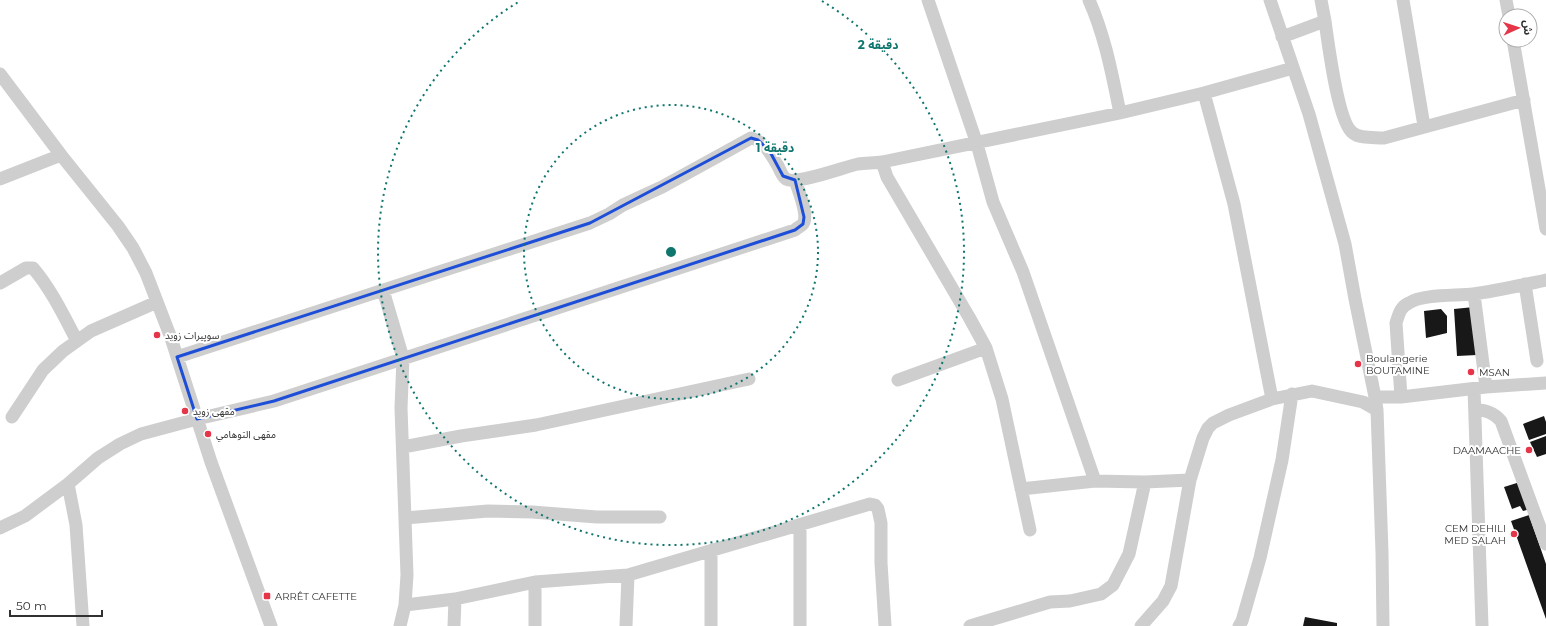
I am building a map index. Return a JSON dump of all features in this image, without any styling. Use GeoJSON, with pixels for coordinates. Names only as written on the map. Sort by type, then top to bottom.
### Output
{"type":"FeatureCollection","features":[{"type":"Feature","properties":{"kind":"street"},"geometry":{"type":"LineString","coordinates":[[928,0],[977,144],[993,202],[1023,272],[1095,481]]}},
{"type":"Feature","properties":{"kind":"street"},"geometry":{"type":"LineString","coordinates":[[1089,0],[1099,23],[1120,113]]}},
{"type":"Feature","properties":{"kind":"street"},"geometry":{"type":"LineString","coordinates":[[1270,0],[1309,114],[1346,244],[1355,300],[1375,397],[1377,410],[1384,626]]}},
{"type":"Feature","properties":{"kind":"street"},"geometry":{"type":"LineString","coordinates":[[1321,0],[1333,71],[1345,123],[1353,134],[1384,138],[1524,100]]}},
{"type":"Feature","properties":{"kind":"street"},"geometry":{"type":"LineString","coordinates":[[1402,0],[1424,126]]}},
{"type":"Feature","properties":{"kind":"street"},"geometry":{"type":"LineString","coordinates":[[1282,37],[1325,21]]}},
{"type":"Feature","properties":{"kind":"street"},"geometry":{"type":"LineString","coordinates":[[1514,48],[1546,229]]}},
{"type":"Feature","properties":{"kind":"street"},"geometry":{"type":"LineString","coordinates":[[177,357],[590,223],[751,138],[758,140],[769,150],[783,176],[787,180],[795,180],[832,172],[858,164],[882,162],[977,144],[1038,129],[1120,113],[1204,93],[1293,68]]}},
{"type":"Feature","properties":{"kind":"street"},"geometry":{"type":"LineString","coordinates":[[0,74],[61,155],[118,226],[133,248],[146,273],[177,357],[211,462],[271,626]]}},
{"type":"Feature","properties":{"kind":"street"},"geometry":{"type":"LineString","coordinates":[[1204,93],[1234,204],[1272,399]]}},
{"type":"Feature","properties":{"kind":"street"},"geometry":{"type":"LineString","coordinates":[[0,179],[61,155]]}},
{"type":"Feature","properties":{"kind":"street"},"geometry":{"type":"LineString","coordinates":[[882,162],[887,177],[986,348],[1002,399],[1030,530]]}},
{"type":"Feature","properties":{"kind":"street"},"geometry":{"type":"LineString","coordinates":[[0,528],[25,516],[68,484],[98,458],[120,444],[141,434],[274,400],[795,230],[803,224],[804,208],[795,180]]}},
{"type":"Feature","properties":{"kind":"street"},"geometry":{"type":"LineString","coordinates":[[0,283],[26,268],[33,268],[40,276],[77,341]]}},
{"type":"Feature","properties":{"kind":"street"},"geometry":{"type":"LineString","coordinates":[[1400,397],[1396,323],[1403,306],[1420,298],[1474,294],[1546,280]]}},
{"type":"Feature","properties":{"kind":"street"},"geometry":{"type":"LineString","coordinates":[[1525,284],[1537,361]]}},
{"type":"Feature","properties":{"kind":"street"},"geometry":{"type":"LineString","coordinates":[[383,290],[403,358],[401,408],[407,575],[405,605],[400,626]]}},
{"type":"Feature","properties":{"kind":"street"},"geometry":{"type":"LineString","coordinates":[[1474,294],[1480,388],[1474,409],[1482,626]]}},
{"type":"Feature","properties":{"kind":"street"},"geometry":{"type":"LineString","coordinates":[[12,417],[43,370],[63,350],[91,331],[157,302]]}},
{"type":"Feature","properties":{"kind":"street"},"geometry":{"type":"LineString","coordinates":[[898,380],[986,348]]}},
{"type":"Feature","properties":{"kind":"street"},"geometry":{"type":"LineString","coordinates":[[402,447],[461,436],[536,425],[749,379]]}},
{"type":"Feature","properties":{"kind":"street"},"geometry":{"type":"LineString","coordinates":[[1375,397],[1400,397],[1480,388],[1546,383]]}},
{"type":"Feature","properties":{"kind":"street"},"geometry":{"type":"LineString","coordinates":[[1141,626],[1163,601],[1171,586],[1190,480],[1203,438],[1208,428],[1229,415],[1272,399],[1312,391],[1363,402],[1377,410]]}},
{"type":"Feature","properties":{"kind":"street"},"geometry":{"type":"LineString","coordinates":[[1239,626],[1242,621],[1260,558],[1282,460],[1292,394]]}},
{"type":"Feature","properties":{"kind":"street"},"geometry":{"type":"LineString","coordinates":[[1474,409],[1488,411],[1495,414],[1501,421],[1546,544]]}},
{"type":"Feature","properties":{"kind":"street"},"geometry":{"type":"LineString","coordinates":[[1021,490],[1095,481],[1145,482],[1190,480]]}},
{"type":"Feature","properties":{"kind":"street"},"geometry":{"type":"LineString","coordinates":[[970,626],[985,624],[1050,602],[1070,601],[1101,594],[1113,585],[1129,554],[1145,482]]}},
{"type":"Feature","properties":{"kind":"street"},"geometry":{"type":"LineString","coordinates":[[68,484],[76,525],[83,626]]}},
{"type":"Feature","properties":{"kind":"street"},"geometry":{"type":"LineString","coordinates":[[405,605],[455,599],[535,582],[628,575],[800,526],[870,504],[875,505],[878,509],[881,523],[881,563],[885,626]]}},
{"type":"Feature","properties":{"kind":"street"},"geometry":{"type":"LineString","coordinates":[[405,518],[488,511],[532,512],[597,517],[660,517]]}},
{"type":"Feature","properties":{"kind":"street"},"geometry":{"type":"LineString","coordinates":[[800,526],[800,626]]}},
{"type":"Feature","properties":{"kind":"street"},"geometry":{"type":"LineString","coordinates":[[711,551],[712,626]]}},
{"type":"Feature","properties":{"kind":"street"},"geometry":{"type":"LineString","coordinates":[[626,626],[628,575]]}},
{"type":"Feature","properties":{"kind":"street"},"geometry":{"type":"LineString","coordinates":[[535,582],[535,626]]}},
{"type":"Feature","properties":{"kind":"street"},"geometry":{"type":"LineString","coordinates":[[454,626],[455,599]]}},
{"type":"Feature","properties":{"kind":"highlighted area"},"geometry":{"type":"Polygon","coordinates":[[[751,138],[758,140],[769,150],[783,176],[795,180],[804,217],[803,224],[795,230],[274,401],[197,419],[177,357],[590,223],[751,138]]]}},
{"type":"Feature","properties":{"kind":"building"},"geometry":{"type":"Polygon","coordinates":[[[1474,307],[1477,355],[1457,356],[1454,309],[1474,307]]]}},
{"type":"Feature","properties":{"kind":"building"},"geometry":{"type":"Polygon","coordinates":[[[1441,309],[1447,316],[1447,333],[1426,338],[1424,311],[1441,309]]]}},
{"type":"Feature","properties":{"kind":"building"},"geometry":{"type":"Polygon","coordinates":[[[1544,416],[1546,422],[1546,434],[1529,440],[1523,424],[1544,416]]]}},
{"type":"Feature","properties":{"kind":"building"},"geometry":{"type":"Polygon","coordinates":[[[1546,436],[1546,454],[1537,457],[1530,442],[1546,436]]]}},
{"type":"Feature","properties":{"kind":"building"},"geometry":{"type":"Polygon","coordinates":[[[1520,482],[1530,509],[1523,511],[1520,506],[1512,509],[1504,487],[1520,482]]]}},
{"type":"Feature","properties":{"kind":"building"},"geometry":{"type":"Polygon","coordinates":[[[1529,515],[1546,564],[1546,619],[1511,521],[1529,515]]]}},
{"type":"Feature","properties":{"kind":"building"},"geometry":{"type":"Polygon","coordinates":[[[1305,617],[1337,623],[1337,626],[1303,626],[1305,617]]]}},
{"type":"Feature","properties":{"kind":"place","name":"سوپيرات زويد"},"geometry":{"type":"Point","coordinates":[157,335]}},
{"type":"Feature","properties":{"kind":"place","name":"Boulangerie BOUTAMINE"},"geometry":{"type":"Point","coordinates":[1358,364]}},
{"type":"Feature","properties":{"kind":"place","name":"MSAN"},"geometry":{"type":"Point","coordinates":[1471,372]}},
{"type":"Feature","properties":{"kind":"place","name":"مقهى زويد"},"geometry":{"type":"Point","coordinates":[185,411]}},
{"type":"Feature","properties":{"kind":"place","name":"مقهى التوهامي"},"geometry":{"type":"Point","coordinates":[208,434]}},
{"type":"Feature","properties":{"kind":"place","name":"DAAMAACHE"},"geometry":{"type":"Point","coordinates":[1529,450]}},
{"type":"Feature","properties":{"kind":"place","name":"CEM DEHILI MED SALAH"},"geometry":{"type":"Point","coordinates":[1514,534]}},
{"type":"Feature","properties":{"kind":"place","name":"ARRÊT CAFETTE"},"geometry":{"type":"Point","coordinates":[267,596]}}]}
